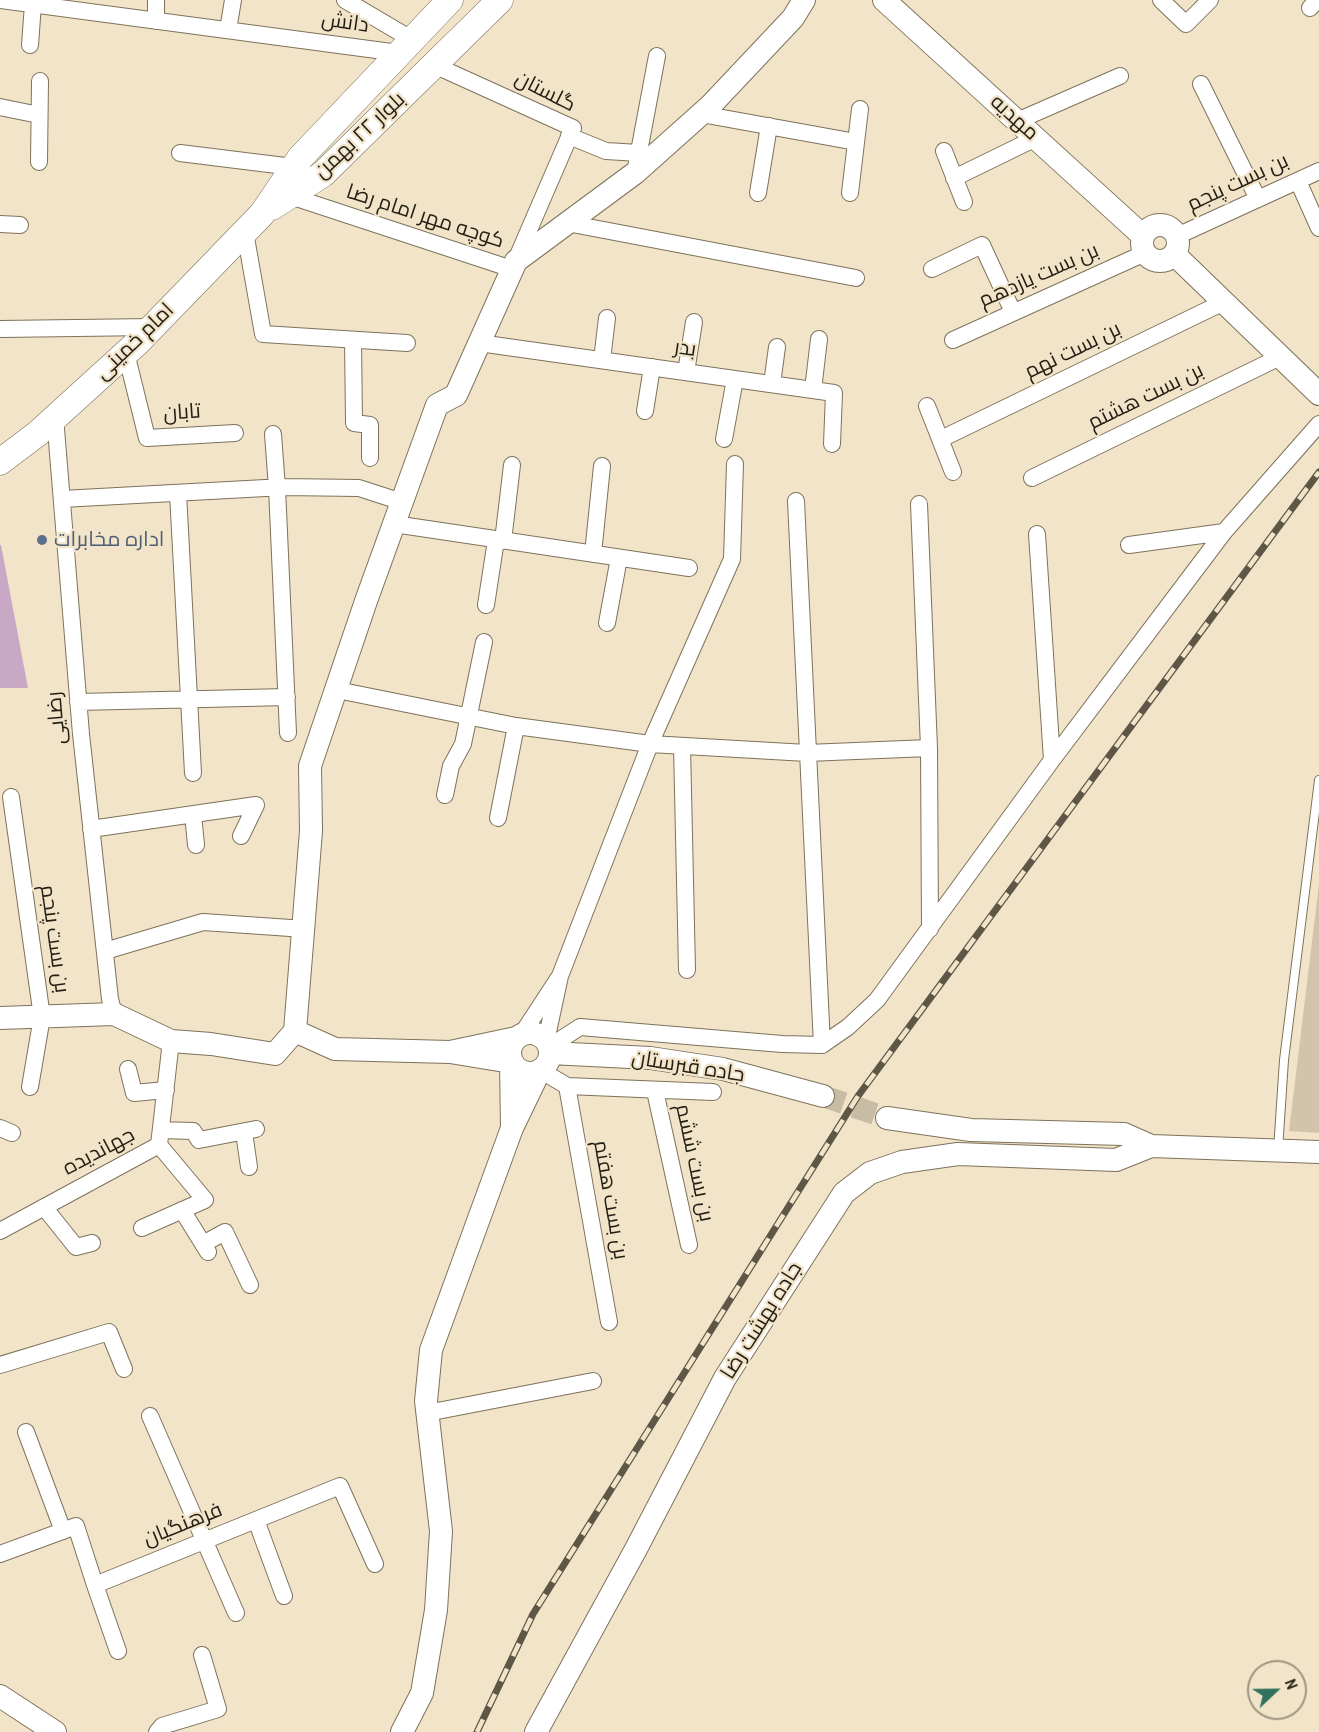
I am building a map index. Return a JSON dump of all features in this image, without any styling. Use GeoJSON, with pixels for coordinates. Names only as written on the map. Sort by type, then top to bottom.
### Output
{"type":"FeatureCollection","features":[{"type":"Feature","properties":{"kind":"main road","name":"بلوار ۲۲ بهمن"},"geometry":{"type":"LineString","coordinates":[[253,223],[293,167],[450,0]]}},
{"type":"Feature","properties":{"kind":"main road","name":"بلوار ۲۲ بهمن"},"geometry":{"type":"LineString","coordinates":[[253,223],[323,174],[500,0]]}},
{"type":"Feature","properties":{"kind":"main road","name":"امام خمینی"},"geometry":{"type":"LineString","coordinates":[[0,462],[55,417],[126,353],[253,223]]}},
{"type":"Feature","properties":{"kind":"street","name":"دانش"},"geometry":{"type":"LineString","coordinates":[[0,0],[33,4],[62,4],[156,21],[228,30],[405,46]]}},
{"type":"Feature","properties":{"kind":"street"},"geometry":{"type":"LineString","coordinates":[[156,0],[156,21]]}},
{"type":"Feature","properties":{"kind":"street"},"geometry":{"type":"LineString","coordinates":[[228,30],[233,0]]}},
{"type":"Feature","properties":{"kind":"street"},"geometry":{"type":"LineString","coordinates":[[345,0],[405,46]]}},
{"type":"Feature","properties":{"kind":"street"},"geometry":{"type":"LineString","coordinates":[[0,1018],[114,1014],[171,1041],[275,1053],[296,1031],[311,831],[310,766],[366,601],[437,405],[456,395],[514,265],[637,163],[701,114],[793,18],[804,0]]}},
{"type":"Feature","properties":{"kind":"street","name":"مهدیه"},"geometry":{"type":"LineString","coordinates":[[884,0],[1036,138],[1144,244]]}},
{"type":"Feature","properties":{"kind":"street"},"geometry":{"type":"LineString","coordinates":[[1161,0],[1185,24],[1210,0]]}},
{"type":"Feature","properties":{"kind":"street"},"geometry":{"type":"LineString","coordinates":[[30,45],[33,4]]}},
{"type":"Feature","properties":{"kind":"street"},"geometry":{"type":"LineString","coordinates":[[637,163],[657,56]]}},
{"type":"Feature","properties":{"kind":"street","name":"گلستان"},"geometry":{"type":"LineString","coordinates":[[435,65],[573,128],[514,265]]}},
{"type":"Feature","properties":{"kind":"street"},"geometry":{"type":"LineString","coordinates":[[1017,121],[1120,76]]}},
{"type":"Feature","properties":{"kind":"street"},"geometry":{"type":"LineString","coordinates":[[39,162],[40,81]]}},
{"type":"Feature","properties":{"kind":"street"},"geometry":{"type":"LineString","coordinates":[[1201,84],[1258,199]]}},
{"type":"Feature","properties":{"kind":"street"},"geometry":{"type":"LineString","coordinates":[[0,107],[39,115]]}},
{"type":"Feature","properties":{"kind":"street"},"geometry":{"type":"LineString","coordinates":[[850,193],[860,109]]}},
{"type":"Feature","properties":{"kind":"street"},"geometry":{"type":"LineString","coordinates":[[701,114],[856,142]]}},
{"type":"Feature","properties":{"kind":"street"},"geometry":{"type":"LineString","coordinates":[[758,193],[769,126]]}},
{"type":"Feature","properties":{"kind":"street"},"geometry":{"type":"LineString","coordinates":[[570,136],[637,163]]}},
{"type":"Feature","properties":{"kind":"street"},"geometry":{"type":"LineString","coordinates":[[954,178],[1036,138]]}},
{"type":"Feature","properties":{"kind":"street"},"geometry":{"type":"LineString","coordinates":[[944,151],[964,202]]}},
{"type":"Feature","properties":{"kind":"street"},"geometry":{"type":"LineString","coordinates":[[180,153],[293,167]]}},
{"type":"Feature","properties":{"kind":"street","name":"بن بست پنجم"},"geometry":{"type":"LineString","coordinates":[[1175,245],[1258,199],[1319,171]]}},
{"type":"Feature","properties":{"kind":"street"},"geometry":{"type":"LineString","coordinates":[[1298,181],[1319,228]]}},
{"type":"Feature","properties":{"kind":"street","name":"کوچه مهر امام رضا"},"geometry":{"type":"LineString","coordinates":[[290,196],[514,265]]}},
{"type":"Feature","properties":{"kind":"street"},"geometry":{"type":"LineString","coordinates":[[253,223],[263,334],[406,343]]}},
{"type":"Feature","properties":{"kind":"street"},"geometry":{"type":"LineString","coordinates":[[567,223],[856,278]]}},
{"type":"Feature","properties":{"kind":"street"},"geometry":{"type":"LineString","coordinates":[[0,224],[20,225]]}},
{"type":"Feature","properties":{"kind":"street"},"geometry":{"type":"LineString","coordinates":[[1175,245],[1165,260],[1159,261],[1153,260],[1144,244],[1151,227],[1163,225],[1173,231],[1175,245],[1224,302],[1319,394]]}},
{"type":"Feature","properties":{"kind":"street","name":"بن بست یازدهم"},"geometry":{"type":"LineString","coordinates":[[953,340],[1013,312],[1144,244]]}},
{"type":"Feature","properties":{"kind":"street"},"geometry":{"type":"LineString","coordinates":[[932,269],[982,245],[1013,312]]}},
{"type":"Feature","properties":{"kind":"street","name":"بن بست نهم"},"geometry":{"type":"LineString","coordinates":[[941,439],[1224,302]]}},
{"type":"Feature","properties":{"kind":"street"},"geometry":{"type":"LineString","coordinates":[[602,360],[607,318]]}},
{"type":"Feature","properties":{"kind":"street"},"geometry":{"type":"LineString","coordinates":[[686,372],[694,322]]}},
{"type":"Feature","properties":{"kind":"street"},"geometry":{"type":"LineString","coordinates":[[0,328],[152,327]]}},
{"type":"Feature","properties":{"kind":"street"},"geometry":{"type":"LineString","coordinates":[[813,390],[819,339]]}},
{"type":"Feature","properties":{"kind":"street"},"geometry":{"type":"LineString","coordinates":[[353,340],[354,423],[370,425],[370,458]]}},
{"type":"Feature","properties":{"kind":"street","name":"بدر"},"geometry":{"type":"LineString","coordinates":[[479,343],[834,393],[832,444]]}},
{"type":"Feature","properties":{"kind":"street"},"geometry":{"type":"LineString","coordinates":[[772,384],[777,347]]}},
{"type":"Feature","properties":{"kind":"street","name":"تابان"},"geometry":{"type":"LineString","coordinates":[[126,353],[147,438],[236,432]]}},
{"type":"Feature","properties":{"kind":"street","name":"بن بست هشتم"},"geometry":{"type":"LineString","coordinates":[[1032,477],[1280,357]]}},
{"type":"Feature","properties":{"kind":"street"},"geometry":{"type":"LineString","coordinates":[[645,411],[652,367]]}},
{"type":"Feature","properties":{"kind":"street"},"geometry":{"type":"LineString","coordinates":[[724,439],[735,379]]}},
{"type":"Feature","properties":{"kind":"street"},"geometry":{"type":"LineString","coordinates":[[927,406],[952,472]]}},
{"type":"Feature","properties":{"kind":"street","name":"رضایی"},"geometry":{"type":"LineString","coordinates":[[55,417],[78,702],[114,1014]]}},
{"type":"Feature","properties":{"kind":"street"},"geometry":{"type":"LineString","coordinates":[[296,1031],[335,1049],[450,1052],[511,1062],[515,1068],[527,1073],[546,1053],[580,1027],[782,1044],[822,1045],[848,1027],[877,1000],[1052,760],[1224,532],[1319,423]]}},
{"type":"Feature","properties":{"kind":"street"},"geometry":{"type":"LineString","coordinates":[[273,434],[288,733]]}},
{"type":"Feature","properties":{"kind":"street"},"geometry":{"type":"LineString","coordinates":[[402,1732],[422,1694],[436,1610],[441,1531],[426,1401],[431,1350],[512,1128],[546,1053],[560,976],[650,744],[732,559],[735,464]]}},
{"type":"Feature","properties":{"kind":"street"},"geometry":{"type":"LineString","coordinates":[[486,605],[500,541],[512,465]]}},
{"type":"Feature","properties":{"kind":"street"},"geometry":{"type":"LineString","coordinates":[[592,554],[602,466]]}},
{"type":"Feature","properties":{"kind":"street"},"geometry":{"type":"LineString","coordinates":[[62,499],[277,488],[359,488],[402,502]]}},
{"type":"Feature","properties":{"kind":"street"},"geometry":{"type":"LineString","coordinates":[[178,493],[193,773]]}},
{"type":"Feature","properties":{"kind":"street"},"geometry":{"type":"LineString","coordinates":[[796,501],[822,1045]]}},
{"type":"Feature","properties":{"kind":"street"},"geometry":{"type":"LineString","coordinates":[[919,504],[929,748],[930,929]]}},
{"type":"Feature","properties":{"kind":"street"},"geometry":{"type":"LineString","coordinates":[[394,524],[689,568]]}},
{"type":"Feature","properties":{"kind":"street"},"geometry":{"type":"LineString","coordinates":[[1129,545],[1224,532]]}},
{"type":"Feature","properties":{"kind":"street"},"geometry":{"type":"LineString","coordinates":[[1037,534],[1052,760]]}},
{"type":"Feature","properties":{"kind":"street"},"geometry":{"type":"LineString","coordinates":[[607,623],[619,558]]}},
{"type":"Feature","properties":{"kind":"street"},"geometry":{"type":"LineString","coordinates":[[445,795],[451,766],[463,744],[484,642]]}},
{"type":"Feature","properties":{"kind":"street"},"geometry":{"type":"LineString","coordinates":[[337,690],[516,726],[650,744],[807,753],[929,748]]}},
{"type":"Feature","properties":{"kind":"street"},"geometry":{"type":"LineString","coordinates":[[78,702],[287,697]]}},
{"type":"Feature","properties":{"kind":"street"},"geometry":{"type":"LineString","coordinates":[[498,818],[516,726]]}},
{"type":"Feature","properties":{"kind":"street"},"geometry":{"type":"LineString","coordinates":[[682,746],[687,969]]}},
{"type":"Feature","properties":{"kind":"street","name":"بن بست پنجم"},"geometry":{"type":"LineString","coordinates":[[11,797],[42,1017],[30,1087]]}},
{"type":"Feature","properties":{"kind":"street"},"geometry":{"type":"LineString","coordinates":[[91,829],[256,806],[241,836]]}},
{"type":"Feature","properties":{"kind":"street"},"geometry":{"type":"LineString","coordinates":[[193,814],[196,845]]}},
{"type":"Feature","properties":{"kind":"street"},"geometry":{"type":"LineString","coordinates":[[105,951],[203,922],[305,929]]}},
{"type":"Feature","properties":{"kind":"street"},"geometry":{"type":"LineString","coordinates":[[512,1128],[509,1049],[560,976]]}},
{"type":"Feature","properties":{"kind":"street"},"geometry":{"type":"LineString","coordinates":[[450,1052],[535,1033],[567,1086],[712,1092]]}},
{"type":"Feature","properties":{"kind":"street","name":"جهاندیده"},"geometry":{"type":"LineString","coordinates":[[0,1231],[160,1138],[171,1041]]}},
{"type":"Feature","properties":{"kind":"street","name":"جاده قبرستان"},"geometry":{"type":"LineString","coordinates":[[546,1053],[650,1058],[723,1069],[823,1096]]}},
{"type":"Feature","properties":{"kind":"street"},"geometry":{"type":"LineString","coordinates":[[128,1069],[134,1093],[166,1090]]}},
{"type":"Feature","properties":{"kind":"street","name":"بن بست هفتم"},"geometry":{"type":"LineString","coordinates":[[567,1086],[609,1322]]}},
{"type":"Feature","properties":{"kind":"street","name":"بن بست ششم"},"geometry":{"type":"LineString","coordinates":[[655,1091],[689,1245]]}},
{"type":"Feature","properties":{"kind":"street"},"geometry":{"type":"LineString","coordinates":[[887,1118],[971,1130],[1124,1134],[1151,1146],[1319,1152]]}},
{"type":"Feature","properties":{"kind":"street"},"geometry":{"type":"LineString","coordinates":[[142,1228],[205,1200],[160,1138],[193,1131],[199,1140],[250,1130],[249,1167]]}},
{"type":"Feature","properties":{"kind":"street","name":"جاده بهشت رضا"},"geometry":{"type":"LineString","coordinates":[[536,1732],[636,1549],[725,1378],[844,1193],[870,1173],[902,1162],[958,1154],[1116,1160],[1151,1146]]}},
{"type":"Feature","properties":{"kind":"street"},"geometry":{"type":"LineString","coordinates":[[44,1207],[76,1247],[92,1243]]}},
{"type":"Feature","properties":{"kind":"street"},"geometry":{"type":"LineString","coordinates":[[182,1210],[206,1248],[225,1232],[250,1285]]}},
{"type":"Feature","properties":{"kind":"street"},"geometry":{"type":"LineString","coordinates":[[0,1365],[109,1332],[124,1369]]}},
{"type":"Feature","properties":{"kind":"street"},"geometry":{"type":"LineString","coordinates":[[428,1413],[593,1381]]}},
{"type":"Feature","properties":{"kind":"street"},"geometry":{"type":"LineString","coordinates":[[150,1416],[236,1613]]}},
{"type":"Feature","properties":{"kind":"street"},"geometry":{"type":"LineString","coordinates":[[26,1432],[63,1531]]}},
{"type":"Feature","properties":{"kind":"street","name":"فرهنگیان"},"geometry":{"type":"LineString","coordinates":[[95,1585],[340,1486],[375,1564]]}},
{"type":"Feature","properties":{"kind":"street"},"geometry":{"type":"LineString","coordinates":[[256,1520],[284,1596]]}},
{"type":"Feature","properties":{"kind":"street"},"geometry":{"type":"LineString","coordinates":[[0,1554],[76,1526],[118,1651]]}},
{"type":"Feature","properties":{"kind":"street"},"geometry":{"type":"LineString","coordinates":[[157,1732],[162,1726],[218,1709],[202,1655]]}},
{"type":"Feature","properties":{"kind":"street"},"geometry":{"type":"LineString","coordinates":[[0,1696],[55,1732]]}},
{"type":"Feature","properties":{"kind":"lane"},"geometry":{"type":"LineString","coordinates":[[1278,1150],[1284,1060],[1319,780]]}},
{"type":"Feature","properties":{"kind":"shaded area"},"geometry":{"type":"Polygon","coordinates":[[[1319,884],[1319,1133],[1289,1131],[1319,884]]]}},
{"type":"Feature","properties":{"kind":"building"},"geometry":{"type":"Polygon","coordinates":[[[1,545],[28,688],[0,688],[1,545]]]}},
{"type":"Feature","properties":{"kind":"tunnel"},"geometry":{"type":"LineString","coordinates":[[823,1096],[887,1118]]}},
{"type":"Feature","properties":{"kind":"railway"},"geometry":{"type":"LineString","coordinates":[[477,1732],[533,1614],[858,1096],[1319,472]]}},
{"type":"Feature","properties":{"kind":"place","name":"اداره مخابرات"},"geometry":{"type":"Point","coordinates":[42,540]}}]}
